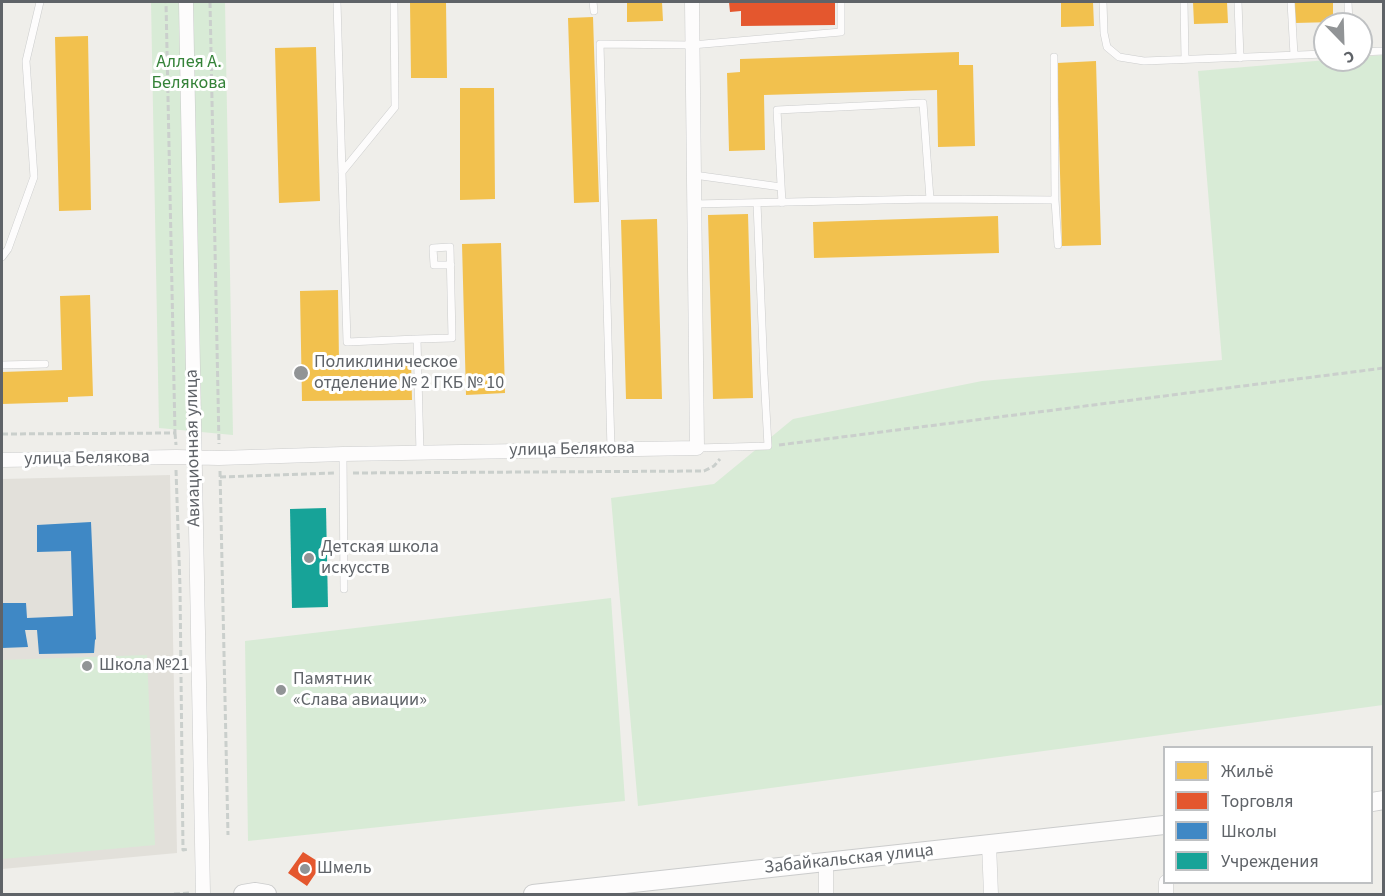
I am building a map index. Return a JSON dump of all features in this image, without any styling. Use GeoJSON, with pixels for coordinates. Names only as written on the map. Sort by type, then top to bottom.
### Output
{"type":"FeatureCollection","features":[{"type":"Feature","properties":{"kind":"street","name":"Авиационная улица"},"geometry":{"type":"LineString","coordinates":[[186,2],[203,894]]}},
{"type":"Feature","properties":{"kind":"street"},"geometry":{"type":"LineString","coordinates":[[692,2],[697,448]]}},
{"type":"Feature","properties":{"kind":"street","name":"улица Белякова"},"geometry":{"type":"LineString","coordinates":[[2,460],[697,448]]}},
{"type":"Feature","properties":{"kind":"street","name":"Забайкальская улица"},"geometry":{"type":"LineString","coordinates":[[533,894],[651,888],[825,862],[1163,825]]}},
{"type":"Feature","properties":{"kind":"street"},"geometry":{"type":"LineString","coordinates":[[989,844],[991,894]]}},
{"type":"Feature","properties":{"kind":"street"},"geometry":{"type":"LineString","coordinates":[[825,862],[826,894]]}},
{"type":"Feature","properties":{"kind":"street"},"geometry":{"type":"LineString","coordinates":[[243,894],[255,892],[267,894]]}},
{"type":"Feature","properties":{"kind":"lane"},"geometry":{"type":"LineString","coordinates":[[2,257],[8,249],[34,177],[26,61],[40,2]]}},
{"type":"Feature","properties":{"kind":"lane"},"geometry":{"type":"LineString","coordinates":[[337,2],[347,342],[452,338],[451,265]]}},
{"type":"Feature","properties":{"kind":"lane"},"geometry":{"type":"LineString","coordinates":[[342,172],[395,107],[394,2]]}},
{"type":"Feature","properties":{"kind":"lane"},"geometry":{"type":"LineString","coordinates":[[593,2],[594,11]]}},
{"type":"Feature","properties":{"kind":"lane"},"geometry":{"type":"LineString","coordinates":[[611,448],[600,45],[692,45],[842,32],[841,2]]}},
{"type":"Feature","properties":{"kind":"lane"},"geometry":{"type":"LineString","coordinates":[[1103,2],[1107,47],[1119,57],[1144,61],[1313,54]]}},
{"type":"Feature","properties":{"kind":"lane"},"geometry":{"type":"LineString","coordinates":[[1184,2],[1185,59]]}},
{"type":"Feature","properties":{"kind":"lane"},"geometry":{"type":"LineString","coordinates":[[1238,2],[1240,58]]}},
{"type":"Feature","properties":{"kind":"lane"},"geometry":{"type":"LineString","coordinates":[[1291,2],[1294,55]]}},
{"type":"Feature","properties":{"kind":"lane"},"geometry":{"type":"LineString","coordinates":[[1054,57],[1055,200],[1058,245]]}},
{"type":"Feature","properties":{"kind":"lane"},"geometry":{"type":"LineString","coordinates":[[782,203],[777,110],[923,103],[930,199]]}},
{"type":"Feature","properties":{"kind":"lane"},"geometry":{"type":"LineString","coordinates":[[694,175],[781,187]]}},
{"type":"Feature","properties":{"kind":"lane"},"geometry":{"type":"LineString","coordinates":[[694,204],[930,199],[1055,200]]}},
{"type":"Feature","properties":{"kind":"lane"},"geometry":{"type":"LineString","coordinates":[[697,448],[768,446],[758,203]]}},
{"type":"Feature","properties":{"kind":"lane"},"geometry":{"type":"LineString","coordinates":[[417,339],[420,453]]}},
{"type":"Feature","properties":{"kind":"lane"},"geometry":{"type":"LineString","coordinates":[[2,365],[45,364]]}},
{"type":"Feature","properties":{"kind":"lane"},"geometry":{"type":"LineString","coordinates":[[343,454],[344,589]]}},
{"type":"Feature","properties":{"kind":"path"},"geometry":{"type":"LineString","coordinates":[[165,2],[180,587],[183,850],[203,849]]}},
{"type":"Feature","properties":{"kind":"path"},"geometry":{"type":"LineString","coordinates":[[210,2],[228,835]]}},
{"type":"Feature","properties":{"kind":"path"},"geometry":{"type":"LineString","coordinates":[[768,446],[1383,368]]}},
{"type":"Feature","properties":{"kind":"path"},"geometry":{"type":"LineString","coordinates":[[2,434],[176,433]]}},
{"type":"Feature","properties":{"kind":"path"},"geometry":{"type":"LineString","coordinates":[[220,477],[344,472],[704,471],[714,466],[729,447]]}},
{"type":"Feature","properties":{"kind":"shaded area","name":"Школа №21"},"geometry":{"type":"Polygon","coordinates":[[[170,475],[177,853],[2,869],[2,479],[170,475]]]}},
{"type":"Feature","properties":{"kind":"green space","name":"Аллея А. Белякова"},"geometry":{"type":"Polygon","coordinates":[[[151,2],[225,2],[233,435],[159,428],[151,2]]]}},
{"type":"Feature","properties":{"kind":"green space"},"geometry":{"type":"Polygon","coordinates":[[[1383,55],[1383,705],[638,806],[611,498],[714,484],[793,419],[982,381],[1222,360],[1198,71],[1313,61],[1313,72],[1373,72],[1373,56],[1383,55]]]}},
{"type":"Feature","properties":{"kind":"green space"},"geometry":{"type":"Polygon","coordinates":[[[611,598],[625,801],[248,841],[245,641],[611,598]]]}},
{"type":"Feature","properties":{"kind":"green space"},"geometry":{"type":"Polygon","coordinates":[[[147,655],[155,845],[2,859],[2,660],[147,655]]]}},
{"type":"Feature","properties":{"kind":"building: Жильё"},"geometry":{"type":"Polygon","coordinates":[[[410,2],[446,2],[447,78],[411,78],[410,2]]]}},
{"type":"Feature","properties":{"kind":"building: Жильё"},"geometry":{"type":"Polygon","coordinates":[[[627,2],[662,2],[663,21],[627,22],[627,2]]]}},
{"type":"Feature","properties":{"kind":"building: Жильё"},"geometry":{"type":"Polygon","coordinates":[[[1061,2],[1093,2],[1094,26],[1061,27],[1061,2]]]}},
{"type":"Feature","properties":{"kind":"building: Жильё"},"geometry":{"type":"Polygon","coordinates":[[[1193,2],[1227,2],[1228,23],[1194,24],[1193,2]]]}},
{"type":"Feature","properties":{"kind":"building: Жильё"},"geometry":{"type":"Polygon","coordinates":[[[1294,2],[1333,2],[1333,12],[1313,12],[1313,23],[1295,23],[1294,2]]]}},
{"type":"Feature","properties":{"kind":"building: Жильё"},"geometry":{"type":"Polygon","coordinates":[[[593,17],[599,202],[574,203],[568,18],[593,17]]]}},
{"type":"Feature","properties":{"kind":"building: Жильё"},"geometry":{"type":"Polygon","coordinates":[[[88,36],[91,210],[59,211],[55,37],[88,36]]]}},
{"type":"Feature","properties":{"kind":"building: Жильё"},"geometry":{"type":"Polygon","coordinates":[[[316,47],[320,201],[279,203],[275,48],[316,47]]]}},
{"type":"Feature","properties":{"kind":"building: Жильё"},"geometry":{"type":"Polygon","coordinates":[[[959,52],[959,65],[973,65],[975,146],[938,147],[937,90],[764,95],[765,150],[729,151],[727,73],[740,72],[740,59],[959,52]]]}},
{"type":"Feature","properties":{"kind":"building: Жильё"},"geometry":{"type":"Polygon","coordinates":[[[1096,61],[1101,245],[1062,246],[1057,63],[1096,61]]]}},
{"type":"Feature","properties":{"kind":"building: Жильё"},"geometry":{"type":"Polygon","coordinates":[[[460,88],[494,88],[495,199],[460,200],[460,88]]]}},
{"type":"Feature","properties":{"kind":"building: Жильё"},"geometry":{"type":"Polygon","coordinates":[[[748,214],[753,398],[713,399],[708,215],[748,214]]]}},
{"type":"Feature","properties":{"kind":"building: Жильё"},"geometry":{"type":"Polygon","coordinates":[[[998,216],[999,253],[814,258],[813,222],[998,216]]]}},
{"type":"Feature","properties":{"kind":"building: Жильё"},"geometry":{"type":"Polygon","coordinates":[[[657,219],[662,399],[626,399],[621,220],[657,219]]]}},
{"type":"Feature","properties":{"kind":"building: Жильё"},"geometry":{"type":"Polygon","coordinates":[[[501,243],[505,393],[466,395],[462,244],[501,243]]]}},
{"type":"Feature","properties":{"kind":"building: Жильё"},"geometry":{"type":"Polygon","coordinates":[[[338,290],[339,361],[411,360],[412,400],[302,401],[300,291],[338,290]]]}},
{"type":"Feature","properties":{"kind":"building: Жильё"},"geometry":{"type":"Polygon","coordinates":[[[90,295],[93,396],[68,397],[68,402],[2,404],[2,372],[62,370],[60,296],[90,295]]]}},
{"type":"Feature","properties":{"kind":"building: Торговля"},"geometry":{"type":"Polygon","coordinates":[[[729,2],[835,2],[835,25],[741,26],[741,11],[730,12],[729,2]]]}},
{"type":"Feature","properties":{"kind":"building: Торговля","name":"Шмель"},"geometry":{"type":"Polygon","coordinates":[[[303,852],[322,864],[307,886],[288,873],[303,852]]]}},
{"type":"Feature","properties":{"kind":"building: Школы"},"geometry":{"type":"Polygon","coordinates":[[[91,522],[96,639],[94,653],[39,654],[37,630],[25,630],[28,647],[2,648],[2,603],[26,603],[27,618],[73,616],[71,551],[37,552],[37,525],[91,522]]]}},
{"type":"Feature","properties":{"kind":"building: Учреждения","name":"Детская школа искусств"},"geometry":{"type":"Polygon","coordinates":[[[326,508],[328,607],[292,608],[290,509],[326,508]]]}},
{"type":"Feature","properties":{"kind":"place","name":"Поликлиническое отделение № 2 ГКБ № 10"},"geometry":{"type":"Point","coordinates":[301,373]}},
{"type":"Feature","properties":{"kind":"place","name":"Детская школа искусств"},"geometry":{"type":"Point","coordinates":[309,558]}},
{"type":"Feature","properties":{"kind":"place","name":"Школа №21"},"geometry":{"type":"Point","coordinates":[87,666]}},
{"type":"Feature","properties":{"kind":"place","name":"Памятник «Слава авиации»"},"geometry":{"type":"Point","coordinates":[281,690]}},
{"type":"Feature","properties":{"kind":"place","name":"Шмель"},"geometry":{"type":"Point","coordinates":[305,869]}}]}
